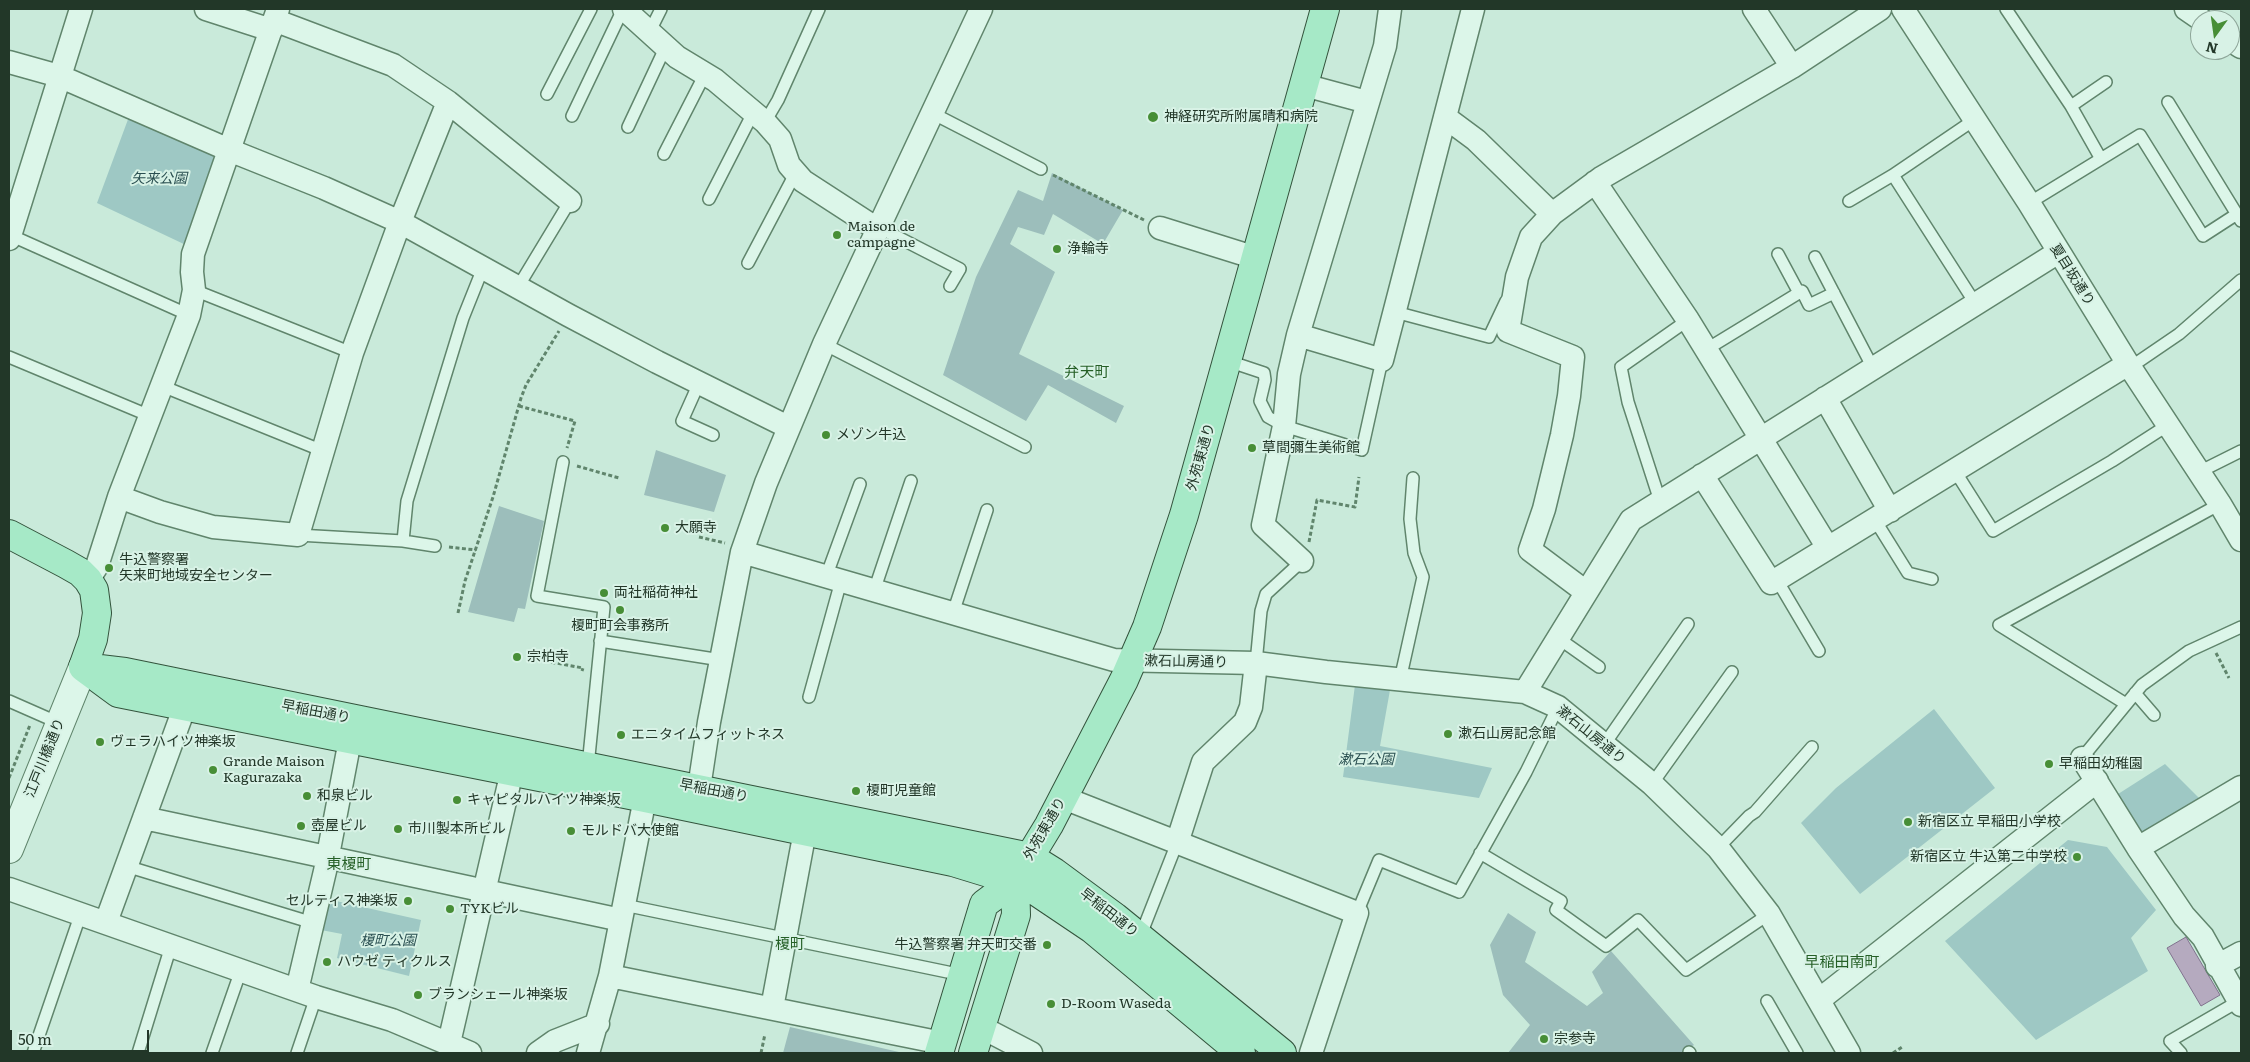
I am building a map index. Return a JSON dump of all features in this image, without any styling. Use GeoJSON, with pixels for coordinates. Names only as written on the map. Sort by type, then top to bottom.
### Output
{"type":"FeatureCollection","features":[{"type":"Feature","properties":{"kind":"main road","name":"外苑東通り"},"geometry":{"type":"LineString","coordinates":[[941,1048],[984,904],[1015,881],[1064,798],[1133,661],[1168,568],[1228,361],[1325,9]]}},
{"type":"Feature","properties":{"kind":"main road"},"geometry":{"type":"LineString","coordinates":[[9,534],[80,572],[94,590],[97,613],[93,639],[83,667]]}},
{"type":"Feature","properties":{"kind":"main road","name":"早稲田通り"},"geometry":{"type":"LineString","coordinates":[[83,667],[118,693],[646,798],[954,862],[1015,881],[1037,892],[1092,929],[1241,1053]]}},
{"type":"Feature","properties":{"kind":"main road","name":"早稲田通り"},"geometry":{"type":"LineString","coordinates":[[83,667],[125,672],[174,684],[699,788],[1030,857],[1054,872],[1140,937],[1282,1053]]}},
{"type":"Feature","properties":{"kind":"main road"},"geometry":{"type":"LineString","coordinates":[[972,1053],[982,1027],[1016,915],[1015,881]]}},
{"type":"Feature","properties":{"kind":"street"},"geometry":{"type":"LineString","coordinates":[[9,237],[80,9]]}},
{"type":"Feature","properties":{"kind":"street"},"geometry":{"type":"LineString","coordinates":[[206,9],[274,20],[393,65],[448,102],[570,201]]}},
{"type":"Feature","properties":{"kind":"street"},"geometry":{"type":"LineString","coordinates":[[624,9],[677,57],[715,80],[759,118],[780,139],[789,165],[803,181],[877,228]]}},
{"type":"Feature","properties":{"kind":"street"},"geometry":{"type":"LineString","coordinates":[[699,788],[721,660],[743,550],[788,427],[824,344],[981,9]]}},
{"type":"Feature","properties":{"kind":"street"},"geometry":{"type":"LineString","coordinates":[[1302,561],[1263,525],[1284,426],[1289,374],[1298,334],[1385,46],[1390,9]]}},
{"type":"Feature","properties":{"kind":"street"},"geometry":{"type":"LineString","coordinates":[[1298,334],[1382,360],[1473,9]]}},
{"type":"Feature","properties":{"kind":"street"},"geometry":{"type":"LineString","coordinates":[[1754,9],[1792,67]]}},
{"type":"Feature","properties":{"kind":"street"},"geometry":{"type":"LineString","coordinates":[[1586,592],[1530,550],[1544,509],[1562,435],[1573,357],[1508,331],[1517,277],[1531,237],[1552,214],[1595,182],[1792,67],[1880,9]]}},
{"type":"Feature","properties":{"kind":"street","name":"夏目坂通り"},"geometry":{"type":"LineString","coordinates":[[1904,9],[2029,203],[2058,253],[2220,504],[2241,540]]}},
{"type":"Feature","properties":{"kind":"street"},"geometry":{"type":"LineString","coordinates":[[88,580],[97,566],[120,497],[189,315],[194,290],[193,254],[274,20]]}},
{"type":"Feature","properties":{"kind":"street"},"geometry":{"type":"LineString","coordinates":[[9,62],[59,76],[400,222],[568,315],[788,427]]}},
{"type":"Feature","properties":{"kind":"street"},"geometry":{"type":"LineString","coordinates":[[1304,85],[1367,102]]}},
{"type":"Feature","properties":{"kind":"street"},"geometry":{"type":"LineString","coordinates":[[120,497],[160,512],[213,526],[261,533],[298,535],[352,353],[400,222],[448,102]]}},
{"type":"Feature","properties":{"kind":"street"},"geometry":{"type":"LineString","coordinates":[[1445,117],[1476,140],[1552,214]]}},
{"type":"Feature","properties":{"kind":"street"},"geometry":{"type":"LineString","coordinates":[[1595,182],[1707,349],[1828,548]]}},
{"type":"Feature","properties":{"kind":"street"},"geometry":{"type":"LineString","coordinates":[[1160,228],[1256,258]]}},
{"type":"Feature","properties":{"kind":"street"},"geometry":{"type":"LineString","coordinates":[[1525,692],[1632,520],[1761,437],[2058,253]]}},
{"type":"Feature","properties":{"kind":"street"},"geometry":{"type":"LineString","coordinates":[[1702,475],[1771,584],[2128,364]]}},
{"type":"Feature","properties":{"kind":"street"},"geometry":{"type":"LineString","coordinates":[[1825,398],[1883,516]]}},
{"type":"Feature","properties":{"kind":"street","name":"漱石山房通り"},"geometry":{"type":"LineString","coordinates":[[743,550],[874,591],[1114,660],[1256,663],[1525,692],[1558,706],[1652,784],[1718,848],[1769,914],[1849,1053]]}},
{"type":"Feature","properties":{"kind":"street"},"geometry":{"type":"LineString","coordinates":[[1177,843],[1203,762],[1244,722],[1248,715],[1251,707],[1256,663]]}},
{"type":"Feature","properties":{"kind":"street","name":"江戸川橋通り"},"geometry":{"type":"LineString","coordinates":[[9,849],[47,718],[83,667]]}},
{"type":"Feature","properties":{"kind":"street"},"geometry":{"type":"LineString","coordinates":[[106,922],[185,706]]}},
{"type":"Feature","properties":{"kind":"street"},"geometry":{"type":"LineString","coordinates":[[307,994],[313,923],[328,857],[350,740]]}},
{"type":"Feature","properties":{"kind":"street"},"geometry":{"type":"LineString","coordinates":[[2082,758],[2138,848],[2184,916],[2203,938],[2217,966],[2240,1003]]}},
{"type":"Feature","properties":{"kind":"street"},"geometry":{"type":"LineString","coordinates":[[449,1043],[512,771]]}},
{"type":"Feature","properties":{"kind":"street"},"geometry":{"type":"LineString","coordinates":[[1819,1000],[2097,781]]}},
{"type":"Feature","properties":{"kind":"street"},"geometry":{"type":"LineString","coordinates":[[2138,848],[2241,787]]}},
{"type":"Feature","properties":{"kind":"street"},"geometry":{"type":"LineString","coordinates":[[588,1053],[598,1024],[610,976],[646,798]]}},
{"type":"Feature","properties":{"kind":"street"},"geometry":{"type":"LineString","coordinates":[[1064,798],[1357,913],[1311,1053]]}},
{"type":"Feature","properties":{"kind":"street"},"geometry":{"type":"LineString","coordinates":[[144,818],[484,891],[622,912]]}},
{"type":"Feature","properties":{"kind":"street"},"geometry":{"type":"LineString","coordinates":[[772,1008],[805,831]]}},
{"type":"Feature","properties":{"kind":"street"},"geometry":{"type":"LineString","coordinates":[[9,889],[307,994],[392,1020],[470,1053]]}},
{"type":"Feature","properties":{"kind":"street"},"geometry":{"type":"LineString","coordinates":[[2217,966],[2241,953]]}},
{"type":"Feature","properties":{"kind":"street"},"geometry":{"type":"LineString","coordinates":[[610,976],[772,1008],[941,1048]]}},
{"type":"Feature","properties":{"kind":"street"},"geometry":{"type":"LineString","coordinates":[[538,1053],[555,1042],[598,1024]]}},
{"type":"Feature","properties":{"kind":"street"},"geometry":{"type":"LineString","coordinates":[[982,1027],[1031,1053]]}},
{"type":"Feature","properties":{"kind":"lane"},"geometry":{"type":"LineString","coordinates":[[547,94],[590,9]]}},
{"type":"Feature","properties":{"kind":"lane"},"geometry":{"type":"LineString","coordinates":[[572,116],[624,9]]}},
{"type":"Feature","properties":{"kind":"lane"},"geometry":{"type":"LineString","coordinates":[[650,31],[661,9]]}},
{"type":"Feature","properties":{"kind":"lane"},"geometry":{"type":"LineString","coordinates":[[709,199],[759,118],[778,100],[819,9]]}},
{"type":"Feature","properties":{"kind":"lane"},"geometry":{"type":"LineString","coordinates":[[2006,9],[2071,106],[2101,160]]}},
{"type":"Feature","properties":{"kind":"lane"},"geometry":{"type":"LineString","coordinates":[[628,127],[666,46]]}},
{"type":"Feature","properties":{"kind":"lane"},"geometry":{"type":"LineString","coordinates":[[664,154],[706,74]]}},
{"type":"Feature","properties":{"kind":"lane"},"geometry":{"type":"LineString","coordinates":[[2071,106],[2106,82]]}},
{"type":"Feature","properties":{"kind":"lane"},"geometry":{"type":"LineString","coordinates":[[2029,203],[2140,135],[2203,236],[2239,218],[2168,102]]}},
{"type":"Feature","properties":{"kind":"lane"},"geometry":{"type":"LineString","coordinates":[[932,113],[1041,169]]}},
{"type":"Feature","properties":{"kind":"lane"},"geometry":{"type":"LineString","coordinates":[[1848,201],[1893,175],[1974,120]]}},
{"type":"Feature","properties":{"kind":"lane"},"geometry":{"type":"LineString","coordinates":[[748,263],[796,172]]}},
{"type":"Feature","properties":{"kind":"lane"},"geometry":{"type":"LineString","coordinates":[[1893,175],[1975,303]]}},
{"type":"Feature","properties":{"kind":"lane"},"geometry":{"type":"LineString","coordinates":[[518,287],[570,201]]}},
{"type":"Feature","properties":{"kind":"lane"},"geometry":{"type":"LineString","coordinates":[[877,228],[960,269],[950,286]]}},
{"type":"Feature","properties":{"kind":"lane"},"geometry":{"type":"LineString","coordinates":[[9,237],[189,315]]}},
{"type":"Feature","properties":{"kind":"lane"},"geometry":{"type":"LineString","coordinates":[[1778,254],[1799,293]]}},
{"type":"Feature","properties":{"kind":"lane"},"geometry":{"type":"LineString","coordinates":[[1815,257],[1873,368]]}},
{"type":"Feature","properties":{"kind":"lane"},"geometry":{"type":"LineString","coordinates":[[403,541],[408,501],[463,318],[484,268]]}},
{"type":"Feature","properties":{"kind":"lane"},"geometry":{"type":"LineString","coordinates":[[1395,312],[1489,337],[1517,277]]}},
{"type":"Feature","properties":{"kind":"lane"},"geometry":{"type":"LineString","coordinates":[[2128,364],[2135,364],[2179,334],[2241,280]]}},
{"type":"Feature","properties":{"kind":"lane"},"geometry":{"type":"LineString","coordinates":[[194,290],[352,353]]}},
{"type":"Feature","properties":{"kind":"lane"},"geometry":{"type":"LineString","coordinates":[[1707,349],[1802,291],[1809,305],[1834,292]]}},
{"type":"Feature","properties":{"kind":"lane"},"geometry":{"type":"LineString","coordinates":[[1660,501],[1628,402],[1621,366],[1688,320]]}},
{"type":"Feature","properties":{"kind":"lane"},"geometry":{"type":"LineString","coordinates":[[824,344],[1026,447]]}},
{"type":"Feature","properties":{"kind":"lane"},"geometry":{"type":"LineString","coordinates":[[9,357],[150,416]]}},
{"type":"Feature","properties":{"kind":"lane"},"geometry":{"type":"LineString","coordinates":[[1228,361],[1264,373],[1265,380],[1260,401],[1268,417],[1284,426],[1362,450],[1382,360]]}},
{"type":"Feature","properties":{"kind":"lane"},"geometry":{"type":"LineString","coordinates":[[699,383],[682,421],[713,435]]}},
{"type":"Feature","properties":{"kind":"lane"},"geometry":{"type":"LineString","coordinates":[[162,386],[322,452]]}},
{"type":"Feature","properties":{"kind":"lane"},"geometry":{"type":"LineString","coordinates":[[1955,471],[1993,531],[2112,461],[2168,425]]}},
{"type":"Feature","properties":{"kind":"lane"},"geometry":{"type":"LineString","coordinates":[[2199,472],[2241,451]]}},
{"type":"Feature","properties":{"kind":"lane"},"geometry":{"type":"LineString","coordinates":[[562,462],[537,596],[604,607],[588,766]]}},
{"type":"Feature","properties":{"kind":"lane"},"geometry":{"type":"LineString","coordinates":[[1400,680],[1422,577],[1414,553],[1410,519],[1413,478]]}},
{"type":"Feature","properties":{"kind":"lane"},"geometry":{"type":"LineString","coordinates":[[874,591],[911,480]]}},
{"type":"Feature","properties":{"kind":"lane"},"geometry":{"type":"LineString","coordinates":[[809,697],[834,579],[860,484]]}},
{"type":"Feature","properties":{"kind":"lane"},"geometry":{"type":"LineString","coordinates":[[2126,704],[1999,625],[2220,504]]}},
{"type":"Feature","properties":{"kind":"lane"},"geometry":{"type":"LineString","coordinates":[[953,614],[987,510]]}},
{"type":"Feature","properties":{"kind":"lane"},"geometry":{"type":"LineString","coordinates":[[1883,516],[1908,573],[1932,579]]}},
{"type":"Feature","properties":{"kind":"lane"},"geometry":{"type":"LineString","coordinates":[[298,535],[403,541],[435,546]]}},
{"type":"Feature","properties":{"kind":"lane"},"geometry":{"type":"LineString","coordinates":[[1256,663],[1261,611],[1266,594],[1302,561]]}},
{"type":"Feature","properties":{"kind":"lane"},"geometry":{"type":"LineString","coordinates":[[1777,580],[1819,652]]}},
{"type":"Feature","properties":{"kind":"lane"},"geometry":{"type":"LineString","coordinates":[[1604,745],[1688,624]]}},
{"type":"Feature","properties":{"kind":"lane"},"geometry":{"type":"LineString","coordinates":[[2082,758],[2142,684],[2189,652],[2241,627]]}},
{"type":"Feature","properties":{"kind":"lane"},"geometry":{"type":"LineString","coordinates":[[1558,638],[1599,667]]}},
{"type":"Feature","properties":{"kind":"lane"},"geometry":{"type":"LineString","coordinates":[[600,640],[721,660]]}},
{"type":"Feature","properties":{"kind":"lane"},"geometry":{"type":"LineString","coordinates":[[1652,784],[1732,672]]}},
{"type":"Feature","properties":{"kind":"lane"},"geometry":{"type":"LineString","coordinates":[[2135,693],[2154,715]]}},
{"type":"Feature","properties":{"kind":"lane"},"geometry":{"type":"LineString","coordinates":[[9,701],[47,718]]}},
{"type":"Feature","properties":{"kind":"lane"},"geometry":{"type":"LineString","coordinates":[[1357,913],[1379,860],[1459,892],[1526,772],[1558,706]]}},
{"type":"Feature","properties":{"kind":"lane"},"geometry":{"type":"LineString","coordinates":[[1718,848],[1749,816],[1756,812],[1812,747]]}},
{"type":"Feature","properties":{"kind":"lane"},"geometry":{"type":"LineString","coordinates":[[1140,937],[1177,843]]}},
{"type":"Feature","properties":{"kind":"lane"},"geometry":{"type":"LineString","coordinates":[[1480,853],[1561,901],[1556,910],[1606,946],[1638,920],[1686,970],[1769,914]]}},
{"type":"Feature","properties":{"kind":"lane"},"geometry":{"type":"LineString","coordinates":[[126,866],[313,923]]}},
{"type":"Feature","properties":{"kind":"lane"},"geometry":{"type":"LineString","coordinates":[[622,912],[785,939],[962,975]]}},
{"type":"Feature","properties":{"kind":"lane"},"geometry":{"type":"LineString","coordinates":[[33,1053],[81,914]]}},
{"type":"Feature","properties":{"kind":"lane"},"geometry":{"type":"LineString","coordinates":[[138,1053],[171,946]]}},
{"type":"Feature","properties":{"kind":"lane"},"geometry":{"type":"LineString","coordinates":[[212,1053],[241,970]]}},
{"type":"Feature","properties":{"kind":"lane"},"geometry":{"type":"LineString","coordinates":[[297,1053],[307,994]]}},
{"type":"Feature","properties":{"kind":"lane"},"geometry":{"type":"LineString","coordinates":[[1767,1001],[1797,1053]]}},
{"type":"Feature","properties":{"kind":"lane"},"geometry":{"type":"LineString","coordinates":[[2181,1053],[2170,1041],[2240,1003]]}},
{"type":"Feature","properties":{"kind":"path"},"geometry":{"type":"LineString","coordinates":[[1041,169],[1160,228]]}},
{"type":"Feature","properties":{"kind":"path"},"geometry":{"type":"LineString","coordinates":[[458,613],[465,581],[526,385],[568,315]]}},
{"type":"Feature","properties":{"kind":"path"},"geometry":{"type":"LineString","coordinates":[[519,406],[575,421],[562,462],[619,478]]}},
{"type":"Feature","properties":{"kind":"path"},"geometry":{"type":"LineString","coordinates":[[1302,561],[1307,552],[1317,500],[1355,507],[1359,477]]}},
{"type":"Feature","properties":{"kind":"path"},"geometry":{"type":"LineString","coordinates":[[699,536],[743,550]]}},
{"type":"Feature","properties":{"kind":"path"},"geometry":{"type":"LineString","coordinates":[[435,546],[476,550]]}},
{"type":"Feature","properties":{"kind":"path"},"geometry":{"type":"LineString","coordinates":[[2209,642],[2229,678]]}},
{"type":"Feature","properties":{"kind":"path"},"geometry":{"type":"LineString","coordinates":[[545,661],[583,668],[582,677]]}},
{"type":"Feature","properties":{"kind":"path"},"geometry":{"type":"LineString","coordinates":[[9,778],[47,718]]}},
{"type":"Feature","properties":{"kind":"path"},"geometry":{"type":"LineString","coordinates":[[761,1053],[765,1034]]}},
{"type":"Feature","properties":{"kind":"path"},"geometry":{"type":"LineString","coordinates":[[1894,1053],[1902,1047]]}},
{"type":"Feature","properties":{"kind":"green space","name":"矢来公園"},"geometry":{"type":"Polygon","coordinates":[[[130,114],[221,156],[188,246],[97,203],[130,114]]]}},
{"type":"Feature","properties":{"kind":"green space","name":"漱石公園"},"geometry":{"type":"Polygon","coordinates":[[[1355,685],[1390,690],[1380,746],[1492,768],[1479,798],[1343,777],[1355,685]]]}},
{"type":"Feature","properties":{"kind":"green space"},"geometry":{"type":"Polygon","coordinates":[[[1934,709],[1995,788],[1860,894],[1801,823],[1836,788],[1934,709]]]}},
{"type":"Feature","properties":{"kind":"green space"},"geometry":{"type":"Polygon","coordinates":[[[2165,764],[2205,804],[2141,837],[2115,796],[2165,764]]]}},
{"type":"Feature","properties":{"kind":"green space"},"geometry":{"type":"Polygon","coordinates":[[[2068,840],[2107,847],[2156,910],[2131,938],[2148,971],[2036,1040],[1945,941],[2068,840]]]}},
{"type":"Feature","properties":{"kind":"green space","name":"榎町公園"},"geometry":{"type":"Polygon","coordinates":[[[327,899],[421,920],[409,976],[337,958],[342,934],[321,930],[327,899]]]}},
{"type":"Feature","properties":{"kind":"shaded area"},"geometry":{"type":"Polygon","coordinates":[[[1052,173],[1123,210],[1103,244],[1053,214],[1044,235],[1018,227],[1010,244],[1055,272],[1019,354],[1124,406],[1116,423],[1048,385],[1026,421],[943,375],[976,277],[1018,190],[1043,201],[1052,173]]]}},
{"type":"Feature","properties":{"kind":"shaded area"},"geometry":{"type":"Polygon","coordinates":[[[656,450],[726,475],[714,512],[644,495],[656,450]]]}},
{"type":"Feature","properties":{"kind":"shaded area"},"geometry":{"type":"Polygon","coordinates":[[[499,506],[544,521],[525,609],[518,608],[514,622],[468,612],[499,506]]]}},
{"type":"Feature","properties":{"kind":"shaded area"},"geometry":{"type":"Polygon","coordinates":[[[1508,913],[1536,932],[1525,962],[1587,1006],[1603,993],[1592,972],[1611,951],[1694,1045],[1683,1053],[1508,1053],[1530,1025],[1503,995],[1490,945],[1508,913]]]}},
{"type":"Feature","properties":{"kind":"shaded area"},"geometry":{"type":"Polygon","coordinates":[[[2186,937],[2220,995],[2201,1006],[2167,948],[2186,937]]]}},
{"type":"Feature","properties":{"kind":"shaded area"},"geometry":{"type":"Polygon","coordinates":[[[790,1027],[899,1052],[783,1053],[790,1027]]]}},
{"type":"Feature","properties":{"kind":"place","name":"神経研究所附属晴和病院"},"geometry":{"type":"Point","coordinates":[1153,117]}},
{"type":"Feature","properties":{"kind":"place","name":"Maison de campagne"},"geometry":{"type":"Point","coordinates":[837,235]}},
{"type":"Feature","properties":{"kind":"place","name":"浄輪寺"},"geometry":{"type":"Point","coordinates":[1057,249]}},
{"type":"Feature","properties":{"kind":"place","name":"メゾン牛込"},"geometry":{"type":"Point","coordinates":[826,435]}},
{"type":"Feature","properties":{"kind":"place","name":"草間彌生美術館"},"geometry":{"type":"Point","coordinates":[1252,448]}},
{"type":"Feature","properties":{"kind":"place","name":"大願寺"},"geometry":{"type":"Point","coordinates":[665,528]}},
{"type":"Feature","properties":{"kind":"place","name":"牛込警察署 矢来町地域安全センター"},"geometry":{"type":"Point","coordinates":[109,568]}},
{"type":"Feature","properties":{"kind":"place","name":"両社稲荷神社"},"geometry":{"type":"Point","coordinates":[604,593]}},
{"type":"Feature","properties":{"kind":"place","name":"榎町町会事務所"},"geometry":{"type":"Point","coordinates":[620,610]}},
{"type":"Feature","properties":{"kind":"place","name":"宗柏寺"},"geometry":{"type":"Point","coordinates":[517,657]}},
{"type":"Feature","properties":{"kind":"place","name":"漱石山房記念館"},"geometry":{"type":"Point","coordinates":[1448,734]}},
{"type":"Feature","properties":{"kind":"place","name":"エニタイムフィットネス"},"geometry":{"type":"Point","coordinates":[621,735]}},
{"type":"Feature","properties":{"kind":"place","name":"ヴェラハイツ神楽坂"},"geometry":{"type":"Point","coordinates":[100,742]}},
{"type":"Feature","properties":{"kind":"place","name":"早稲田幼稚園"},"geometry":{"type":"Point","coordinates":[2049,764]}},
{"type":"Feature","properties":{"kind":"place","name":"Grande Maison Kagurazaka"},"geometry":{"type":"Point","coordinates":[213,770]}},
{"type":"Feature","properties":{"kind":"place","name":"榎町児童館"},"geometry":{"type":"Point","coordinates":[856,791]}},
{"type":"Feature","properties":{"kind":"place","name":"和泉ビル"},"geometry":{"type":"Point","coordinates":[307,796]}},
{"type":"Feature","properties":{"kind":"place","name":"キャピタルハイツ神楽坂"},"geometry":{"type":"Point","coordinates":[457,800]}},
{"type":"Feature","properties":{"kind":"place","name":"新宿区立 早稲田小学校"},"geometry":{"type":"Point","coordinates":[1908,822]}},
{"type":"Feature","properties":{"kind":"place","name":"壺屋ビル"},"geometry":{"type":"Point","coordinates":[301,826]}},
{"type":"Feature","properties":{"kind":"place","name":"市川製本所ビル"},"geometry":{"type":"Point","coordinates":[398,829]}},
{"type":"Feature","properties":{"kind":"place","name":"モルドバ大使館"},"geometry":{"type":"Point","coordinates":[571,831]}},
{"type":"Feature","properties":{"kind":"place","name":"新宿区立 牛込第二中学校"},"geometry":{"type":"Point","coordinates":[2077,857]}},
{"type":"Feature","properties":{"kind":"place","name":"セルティス神楽坂"},"geometry":{"type":"Point","coordinates":[408,901]}},
{"type":"Feature","properties":{"kind":"place","name":"TYKビル"},"geometry":{"type":"Point","coordinates":[450,909]}},
{"type":"Feature","properties":{"kind":"place","name":"牛込警察署 弁天町交番"},"geometry":{"type":"Point","coordinates":[1047,945]}},
{"type":"Feature","properties":{"kind":"place","name":"ハウゼ ティクルス"},"geometry":{"type":"Point","coordinates":[327,962]}},
{"type":"Feature","properties":{"kind":"place","name":"ブランシェール神楽坂"},"geometry":{"type":"Point","coordinates":[418,995]}},
{"type":"Feature","properties":{"kind":"place","name":"D-Room Waseda"},"geometry":{"type":"Point","coordinates":[1051,1004]}},
{"type":"Feature","properties":{"kind":"place","name":"宗参寺"},"geometry":{"type":"Point","coordinates":[1544,1039]}},
{"type":"Feature","properties":{"kind":"district","name":"弁天町"},"geometry":{"type":"Point","coordinates":[1087,373]}},
{"type":"Feature","properties":{"kind":"district","name":"東榎町"},"geometry":{"type":"Point","coordinates":[349,865]}},
{"type":"Feature","properties":{"kind":"district","name":"榎町"},"geometry":{"type":"Point","coordinates":[790,945]}},
{"type":"Feature","properties":{"kind":"district","name":"早稲田南町"},"geometry":{"type":"Point","coordinates":[1842,963]}}]}
